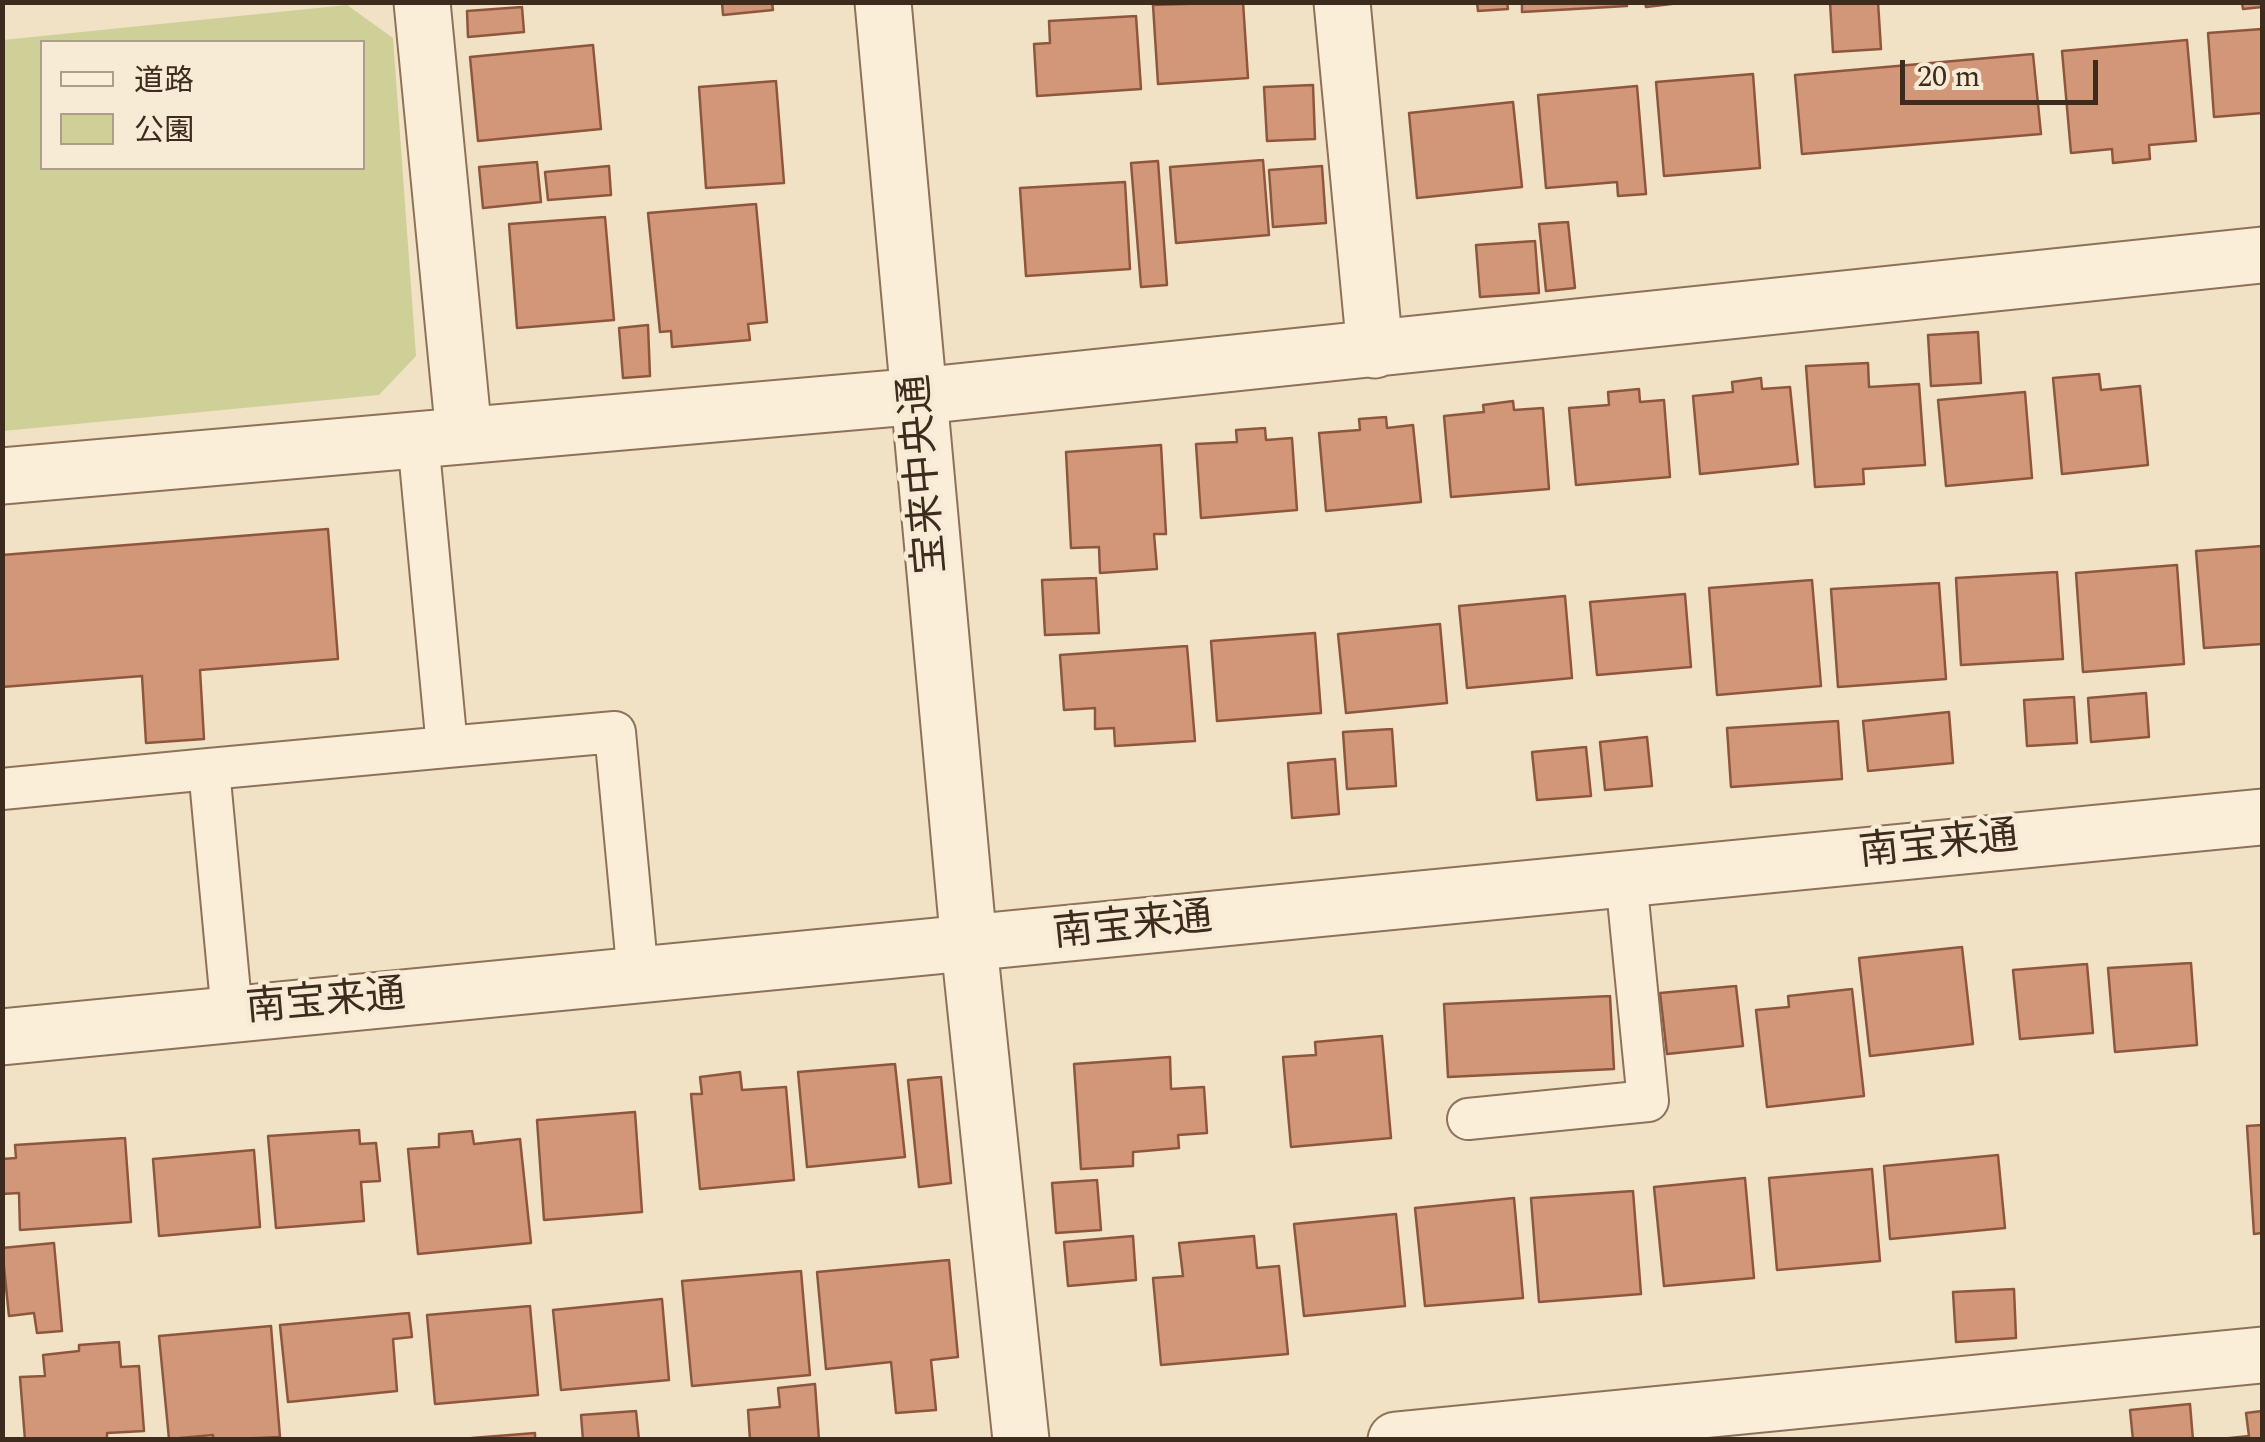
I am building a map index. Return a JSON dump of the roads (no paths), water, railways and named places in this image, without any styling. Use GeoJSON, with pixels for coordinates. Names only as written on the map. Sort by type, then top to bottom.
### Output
{"type":"FeatureCollection","features":[{"type":"Feature","properties":{"kind":"street"},"geometry":{"type":"LineString","coordinates":[[422,2],[441,438]]}},
{"type":"Feature","properties":{"kind":"street","name":"宝来中央通"},"geometry":{"type":"LineString","coordinates":[[883,2],[969,945],[1021,1440]]}},
{"type":"Feature","properties":{"kind":"street"},"geometry":{"type":"LineString","coordinates":[[1342,2],[1375,350]]}},
{"type":"Feature","properties":{"kind":"street"},"geometry":{"type":"LineString","coordinates":[[2,476],[920,396],[2262,255]]}},
{"type":"Feature","properties":{"kind":"street","name":"南宝来通"},"geometry":{"type":"LineString","coordinates":[[2,1036],[2262,817]]}},
{"type":"Feature","properties":{"kind":"street"},"geometry":{"type":"LineString","coordinates":[[1396,1440],[2262,1355]]}},
{"type":"Feature","properties":{"kind":"lane"},"geometry":{"type":"LineString","coordinates":[[441,438],[446,747]]}},
{"type":"Feature","properties":{"kind":"lane"},"geometry":{"type":"LineString","coordinates":[[2,788],[615,732],[638,976]]}},
{"type":"Feature","properties":{"kind":"lane"},"geometry":{"type":"LineString","coordinates":[[209,769],[232,1014]]}},
{"type":"Feature","properties":{"kind":"lane"},"geometry":{"type":"LineString","coordinates":[[1468,1118],[1648,1101],[1626,879]]}}]}
